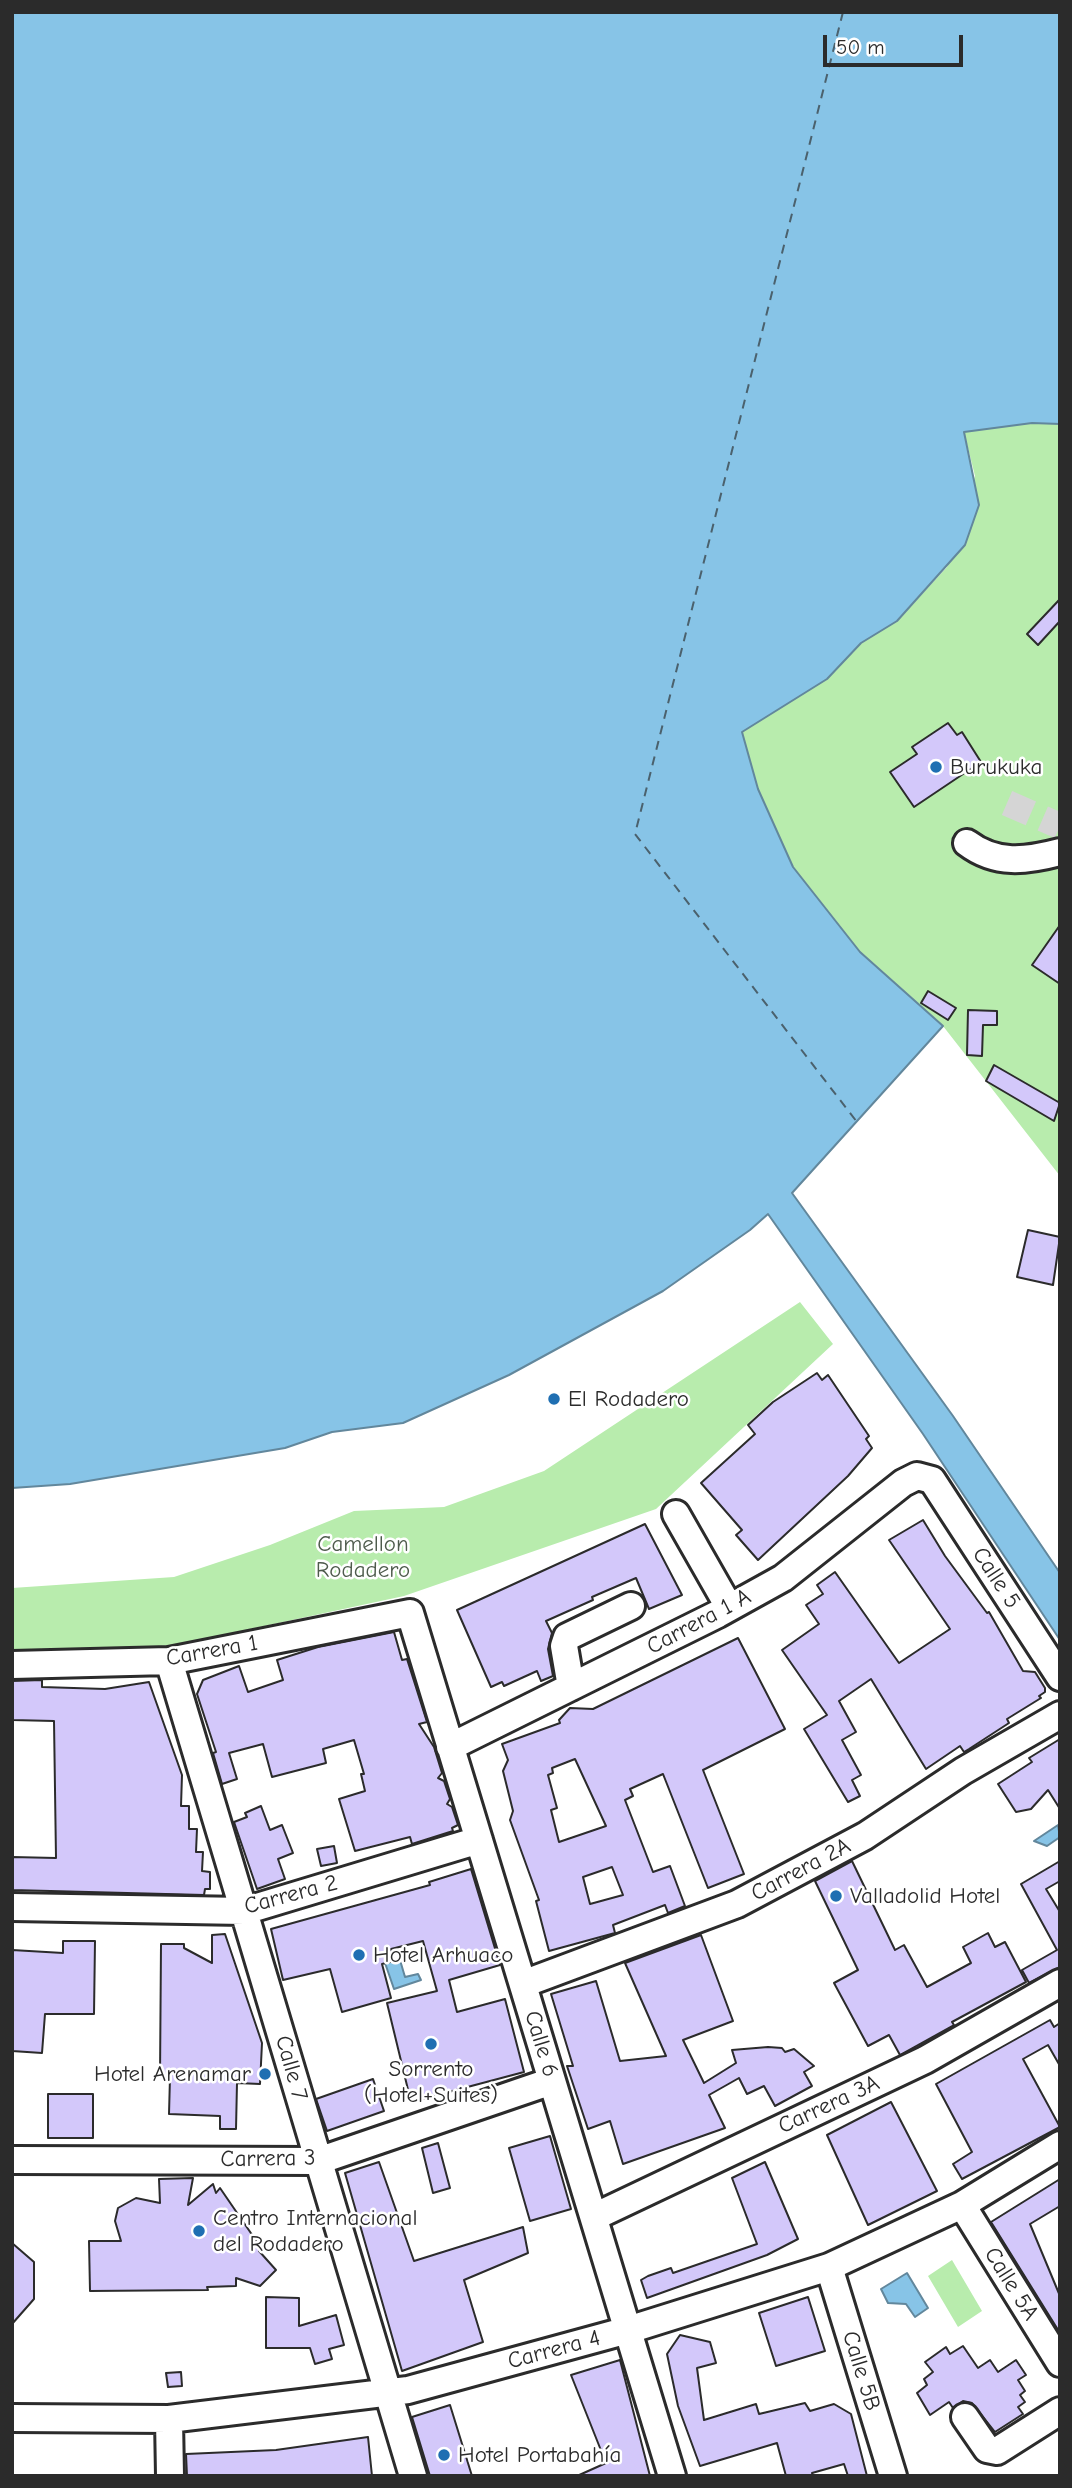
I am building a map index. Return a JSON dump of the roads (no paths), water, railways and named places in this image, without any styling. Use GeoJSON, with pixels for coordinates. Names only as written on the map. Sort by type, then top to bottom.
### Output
{"type":"FeatureCollection","features":[{"type":"Feature","properties":{"kind":"street"},"geometry":{"type":"LineString","coordinates":[[967,843],[984,856],[1011,860],[1060,852]]}},
{"type":"Feature","properties":{"kind":"street","name":"Carrera 1 A"},"geometry":{"type":"LineString","coordinates":[[450,1747],[783,1578],[902,1483],[917,1476],[932,1480]]}},
{"type":"Feature","properties":{"kind":"street","name":"Calle 5"},"geometry":{"type":"LineString","coordinates":[[932,1480],[1060,1677]]}},
{"type":"Feature","properties":{"kind":"street"},"geometry":{"type":"LineString","coordinates":[[676,1514],[729,1607]]}},
{"type":"Feature","properties":{"kind":"street"},"geometry":{"type":"LineString","coordinates":[[571,1687],[564,1646],[567,1637],[631,1606]]}},
{"type":"Feature","properties":{"kind":"street","name":"Carrera 1"},"geometry":{"type":"LineString","coordinates":[[12,1665],[169,1661],[410,1613]]}},
{"type":"Feature","properties":{"kind":"street","name":"Calle 6"},"geometry":{"type":"LineString","coordinates":[[410,1613],[672,2476]]}},
{"type":"Feature","properties":{"kind":"street","name":"Calle 7"},"geometry":{"type":"LineString","coordinates":[[169,1661],[413,2476]]}},
{"type":"Feature","properties":{"kind":"street","name":"Carrera 2A"},"geometry":{"type":"LineString","coordinates":[[523,1984],[737,1904],[865,1836],[963,1771],[1060,1715]]}},
{"type":"Feature","properties":{"kind":"street","name":"Carrera 2"},"geometry":{"type":"LineString","coordinates":[[12,1907],[244,1911],[479,1840]]}},
{"type":"Feature","properties":{"kind":"street","name":"Carrera 3A"},"geometry":{"type":"LineString","coordinates":[[594,2217],[925,2060],[1060,1983]]}},
{"type":"Feature","properties":{"kind":"street","name":"Carrera 3"},"geometry":{"type":"LineString","coordinates":[[12,2160],[318,2161],[552,2081]]}},
{"type":"Feature","properties":{"kind":"street","name":"Carrera 4"},"geometry":{"type":"LineString","coordinates":[[12,2418],[169,2418],[408,2390],[628,2330],[829,2267],[962,2205],[1060,2145]]}},
{"type":"Feature","properties":{"kind":"street","name":"Calle 5A"},"geometry":{"type":"LineString","coordinates":[[962,2205],[1060,2363]]}},
{"type":"Feature","properties":{"kind":"street","name":"Calle 5B"},"geometry":{"type":"LineString","coordinates":[[829,2267],[893,2476]]}},
{"type":"Feature","properties":{"kind":"street"},"geometry":{"type":"LineString","coordinates":[[965,2417],[987,2449],[997,2451],[1060,2411]]}},
{"type":"Feature","properties":{"kind":"street"},"geometry":{"type":"LineString","coordinates":[[169,2418],[170,2476]]}},
{"type":"Feature","properties":{"kind":"water"},"geometry":{"type":"Polygon","coordinates":[[[12,12],[1060,12],[1060,424],[1032,423],[964,432],[979,505],[965,545],[897,621],[861,643],[827,679],[742,732],[758,789],[793,867],[860,952],[943,1026],[792,1193],[953,1416],[1060,1573],[1060,1640],[923,1434],[768,1214],[750,1230],[663,1291],[509,1375],[403,1423],[332,1432],[285,1448],[70,1484],[12,1488],[12,12]]]}},
{"type":"Feature","properties":{"kind":"water"},"geometry":{"type":"Polygon","coordinates":[[[1058,1825],[1060,1837],[1047,1846],[1034,1841],[1058,1825]]]}},
{"type":"Feature","properties":{"kind":"water"},"geometry":{"type":"Polygon","coordinates":[[[400,1960],[405,1977],[418,1974],[421,1980],[394,1989],[385,1963],[400,1960]]]}},
{"type":"Feature","properties":{"kind":"water"},"geometry":{"type":"Polygon","coordinates":[[[907,2273],[928,2308],[915,2317],[906,2304],[888,2303],[881,2289],[907,2273]]]}},
{"type":"Feature","properties":{"kind":"tunnel"},"geometry":{"type":"LineString","coordinates":[[1007,803],[1060,826]]}},
{"type":"Feature","properties":{"kind":"place","name":"Burukuka"},"geometry":{"type":"Point","coordinates":[936,767]}},
{"type":"Feature","properties":{"kind":"place","name":"El Rodadero"},"geometry":{"type":"Point","coordinates":[554,1399]}},
{"type":"Feature","properties":{"kind":"place","name":"Valladolid Hotel"},"geometry":{"type":"Point","coordinates":[836,1896]}},
{"type":"Feature","properties":{"kind":"place","name":"Hotel Arhuaco"},"geometry":{"type":"Point","coordinates":[359,1955]}},
{"type":"Feature","properties":{"kind":"place","name":"Sorrento (Hotel+Suites)"},"geometry":{"type":"Point","coordinates":[431,2044]}},
{"type":"Feature","properties":{"kind":"place","name":"Hotel Arenamar"},"geometry":{"type":"Point","coordinates":[265,2074]}},
{"type":"Feature","properties":{"kind":"place","name":"Centro Internacional del Rodadero"},"geometry":{"type":"Point","coordinates":[199,2231]}},
{"type":"Feature","properties":{"kind":"place","name":"Hotel Portabahía"},"geometry":{"type":"Point","coordinates":[444,2455]}},
{"type":"Feature","properties":{"kind":"park label","name":"Camellon Rodadero"},"geometry":{"type":"Point","coordinates":[363,1557]}}]}
